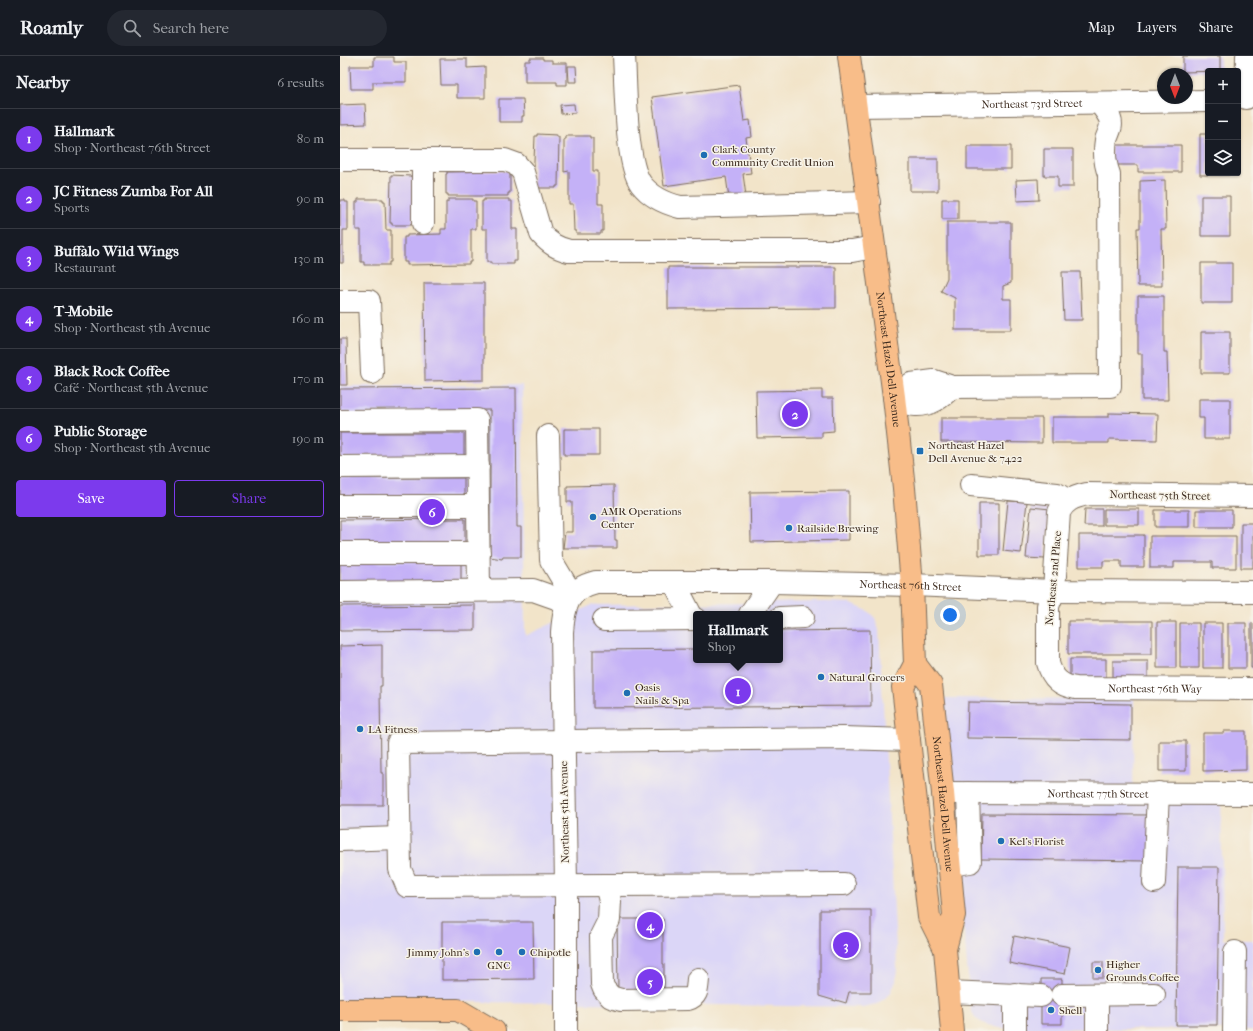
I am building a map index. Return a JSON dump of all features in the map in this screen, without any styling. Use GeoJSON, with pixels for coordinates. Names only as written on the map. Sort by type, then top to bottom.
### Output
{"type":"FeatureCollection","features":[{"type":"Feature","properties":{"kind":"main road","name":"Northeast Hazel Dell Avenue"},"geometry":{"type":"LineString","coordinates":[[849,56],[894,397],[904,488],[912,585],[915,664],[903,687],[929,917],[945,949]]}},
{"type":"Feature","properties":{"kind":"main road","name":"Northeast Hazel Dell Avenue"},"geometry":{"type":"LineString","coordinates":[[915,664],[931,686],[943,793],[954,915],[945,949],[952,1031]]}},
{"type":"Feature","properties":{"kind":"main road"},"geometry":{"type":"LineString","coordinates":[[340,1010],[458,1010],[494,1031]]}},
{"type":"Feature","properties":{"kind":"street"},"geometry":{"type":"LineString","coordinates":[[1246,98],[1247,56]]}},
{"type":"Feature","properties":{"kind":"street"},"geometry":{"type":"LineString","coordinates":[[625,58],[627,120],[634,169],[640,183],[651,195],[665,203],[680,207],[868,202]]}},
{"type":"Feature","properties":{"kind":"street","name":"Northeast 73rd Street"},"geometry":{"type":"LineString","coordinates":[[856,106],[1205,101]]}},
{"type":"Feature","properties":{"kind":"street"},"geometry":{"type":"LineString","coordinates":[[894,397],[911,384],[934,381],[952,387],[1110,386],[1109,174],[1106,166],[1105,154],[1106,140],[1112,126],[1110,119],[1100,103]]}},
{"type":"Feature","properties":{"kind":"street"},"geometry":{"type":"LineString","coordinates":[[340,160],[505,160],[516,164],[523,172],[542,234],[548,242],[558,249],[570,251],[852,251],[874,247]]}},
{"type":"Feature","properties":{"kind":"street"},"geometry":{"type":"LineString","coordinates":[[422,160],[422,223]]}},
{"type":"Feature","properties":{"kind":"street"},"geometry":{"type":"LineString","coordinates":[[340,302],[369,301],[372,373]]}},
{"type":"Feature","properties":{"kind":"street"},"geometry":{"type":"LineString","coordinates":[[340,421],[477,420],[479,590]]}},
{"type":"Feature","properties":{"kind":"street"},"geometry":{"type":"LineString","coordinates":[[548,436],[551,560],[570,598]]}},
{"type":"Feature","properties":{"kind":"street"},"geometry":{"type":"LineString","coordinates":[[340,467],[478,466]]}},
{"type":"Feature","properties":{"kind":"street"},"geometry":{"type":"LineString","coordinates":[[971,485],[1057,494],[1067,500]]}},
{"type":"Feature","properties":{"kind":"street","name":"Northeast 75th Street"},"geometry":{"type":"LineString","coordinates":[[1067,500],[1076,496],[1087,494],[1253,496]]}},
{"type":"Feature","properties":{"kind":"street","name":"Northeast 2nd Place"},"geometry":{"type":"LineString","coordinates":[[1058,680],[1051,672],[1048,663],[1048,606],[1054,591],[1059,512],[1061,506],[1067,500]]}},
{"type":"Feature","properties":{"kind":"street"},"geometry":{"type":"LineString","coordinates":[[340,506],[478,506]]}},
{"type":"Feature","properties":{"kind":"street"},"geometry":{"type":"LineString","coordinates":[[340,553],[479,553]]}},
{"type":"Feature","properties":{"kind":"street","name":"Northeast 76th Street"},"geometry":{"type":"LineString","coordinates":[[570,598],[585,585],[596,582],[772,582],[912,585],[1054,591],[1253,592]]}},
{"type":"Feature","properties":{"kind":"street"},"geometry":{"type":"LineString","coordinates":[[674,582],[693,617]]}},
{"type":"Feature","properties":{"kind":"street"},"geometry":{"type":"LineString","coordinates":[[752,611],[772,582]]}},
{"type":"Feature","properties":{"kind":"street"},"geometry":{"type":"LineString","coordinates":[[340,592],[533,590],[570,598]]}},
{"type":"Feature","properties":{"kind":"street","name":"Northeast 5th Avenue"},"geometry":{"type":"LineString","coordinates":[[566,1031],[566,885],[562,632],[563,616],[570,598]]}},
{"type":"Feature","properties":{"kind":"street"},"geometry":{"type":"LineString","coordinates":[[783,618],[803,617]]}},
{"type":"Feature","properties":{"kind":"street"},"geometry":{"type":"LineString","coordinates":[[604,620],[693,619]]}},
{"type":"Feature","properties":{"kind":"street","name":"Northeast 76th Way"},"geometry":{"type":"LineString","coordinates":[[1058,680],[1064,685],[1076,688],[1253,689]]}},
{"type":"Feature","properties":{"kind":"street"},"geometry":{"type":"LineString","coordinates":[[844,884],[407,886],[400,869],[398,743],[844,738],[909,740]]}},
{"type":"Feature","properties":{"kind":"street","name":"Northeast 77th Street"},"geometry":{"type":"LineString","coordinates":[[943,793],[1253,794]]}},
{"type":"Feature","properties":{"kind":"street"},"geometry":{"type":"LineString","coordinates":[[950,865],[970,862],[968,793]]}},
{"type":"Feature","properties":{"kind":"street"},"geometry":{"type":"LineString","coordinates":[[1154,882],[1158,793]]}},
{"type":"Feature","properties":{"kind":"street"},"geometry":{"type":"LineString","coordinates":[[340,840],[399,838]]}},
{"type":"Feature","properties":{"kind":"street"},"geometry":{"type":"LineString","coordinates":[[606,885],[610,902],[609,920],[601,936],[602,984],[607,994],[616,1000],[688,999],[692,998],[696,993],[698,979]]}},
{"type":"Feature","properties":{"kind":"street"},"geometry":{"type":"LineString","coordinates":[[1234,1031],[1235,952]]}},
{"type":"Feature","properties":{"kind":"street"},"geometry":{"type":"LineString","coordinates":[[949,992],[1051,996],[1154,994]]}},
{"type":"Feature","properties":{"kind":"street"},"geometry":{"type":"LineString","coordinates":[[1015,994],[1015,1031]]}},
{"type":"Feature","properties":{"kind":"street"},"geometry":{"type":"LineString","coordinates":[[1097,995],[1097,1031]]}},
{"type":"Feature","properties":{"kind":"shaded area"},"geometry":{"type":"Polygon","coordinates":[[[522,385],[525,636],[592,605],[849,603],[868,611],[875,618],[879,630],[897,967],[896,981],[890,994],[877,1004],[863,1007],[340,1000],[340,386],[522,385]]]}},
{"type":"Feature","properties":{"kind":"shaded area"},"geometry":{"type":"Polygon","coordinates":[[[944,698],[1134,699],[1133,787],[1221,788],[1223,940],[1253,940],[1253,1030],[999,1028],[985,1024],[976,1019],[971,1010],[944,698]]]}},
{"type":"Feature","properties":{"kind":"building"},"geometry":{"type":"Polygon","coordinates":[[[1183,56],[1220,56],[1220,68],[1205,68],[1205,71],[1193,72],[1193,68],[1183,68],[1183,56]]]}},
{"type":"Feature","properties":{"kind":"building"},"geometry":{"type":"Polygon","coordinates":[[[374,57],[394,57],[394,62],[406,62],[406,82],[373,82],[373,89],[351,89],[350,66],[374,66],[374,57]]]}},
{"type":"Feature","properties":{"kind":"building"},"geometry":{"type":"Polygon","coordinates":[[[530,58],[552,60],[552,63],[567,63],[567,85],[557,85],[557,82],[525,82],[525,61],[530,61],[530,58]]]}},
{"type":"Feature","properties":{"kind":"building"},"geometry":{"type":"Polygon","coordinates":[[[440,59],[467,59],[467,68],[485,67],[485,98],[457,98],[457,85],[441,85],[440,59]]]}},
{"type":"Feature","properties":{"kind":"building"},"geometry":{"type":"Polygon","coordinates":[[[568,66],[576,66],[577,82],[569,82],[568,66]]]}},
{"type":"Feature","properties":{"kind":"building","name":"Clark County Community Credit Union"},"geometry":{"type":"Polygon","coordinates":[[[739,85],[744,121],[750,120],[752,137],[746,138],[751,173],[743,174],[746,196],[729,198],[726,177],[664,186],[652,97],[739,85]]]}},
{"type":"Feature","properties":{"kind":"building"},"geometry":{"type":"Polygon","coordinates":[[[499,99],[523,99],[524,116],[522,116],[522,122],[499,122],[499,99]]]}},
{"type":"Feature","properties":{"kind":"building"},"geometry":{"type":"Polygon","coordinates":[[[365,104],[366,124],[340,125],[340,105],[365,104]]]}},
{"type":"Feature","properties":{"kind":"building"},"geometry":{"type":"Polygon","coordinates":[[[574,104],[575,113],[561,114],[560,105],[574,104]]]}},
{"type":"Feature","properties":{"kind":"building"},"geometry":{"type":"Polygon","coordinates":[[[537,134],[557,135],[557,137],[559,137],[558,186],[556,186],[556,188],[537,188],[533,186],[535,136],[537,136],[537,134]]]}},
{"type":"Feature","properties":{"kind":"building"},"geometry":{"type":"Polygon","coordinates":[[[1200,134],[1205,134],[1205,175],[1200,175],[1200,134]]]}},
{"type":"Feature","properties":{"kind":"building"},"geometry":{"type":"Polygon","coordinates":[[[566,136],[590,136],[590,138],[593,138],[593,171],[598,171],[598,204],[603,204],[603,231],[601,231],[601,234],[576,234],[576,231],[574,231],[573,204],[569,204],[569,171],[564,172],[564,139],[566,139],[566,136]]]}},
{"type":"Feature","properties":{"kind":"building"},"geometry":{"type":"Polygon","coordinates":[[[1111,145],[1181,145],[1181,172],[1138,172],[1138,165],[1111,165],[1111,145]]]}},
{"type":"Feature","properties":{"kind":"building"},"geometry":{"type":"Polygon","coordinates":[[[967,146],[1011,146],[1011,169],[967,169],[967,146]]]}},
{"type":"Feature","properties":{"kind":"building"},"geometry":{"type":"Polygon","coordinates":[[[1044,149],[1073,149],[1073,187],[1058,187],[1058,176],[1044,176],[1044,149]]]}},
{"type":"Feature","properties":{"kind":"building"},"geometry":{"type":"Polygon","coordinates":[[[910,159],[938,159],[938,191],[910,191],[910,159]]]}},
{"type":"Feature","properties":{"kind":"building"},"geometry":{"type":"Polygon","coordinates":[[[508,171],[508,173],[510,173],[510,193],[508,193],[508,196],[448,196],[448,194],[446,194],[447,172],[508,171]]]}},
{"type":"Feature","properties":{"kind":"building"},"geometry":{"type":"Polygon","coordinates":[[[391,175],[414,177],[413,223],[411,223],[411,225],[392,225],[392,223],[390,223],[391,175]]]}},
{"type":"Feature","properties":{"kind":"building"},"geometry":{"type":"Polygon","coordinates":[[[1038,179],[1039,200],[1017,201],[1016,180],[1038,179]]]}},
{"type":"Feature","properties":{"kind":"building"},"geometry":{"type":"Polygon","coordinates":[[[1165,180],[1166,229],[1161,229],[1162,286],[1138,286],[1137,228],[1140,228],[1140,181],[1165,180]]]}},
{"type":"Feature","properties":{"kind":"building"},"geometry":{"type":"Polygon","coordinates":[[[1201,196],[1230,196],[1230,236],[1201,236],[1201,196]]]}},
{"type":"Feature","properties":{"kind":"building"},"geometry":{"type":"Polygon","coordinates":[[[358,199],[383,199],[383,201],[385,201],[386,230],[391,230],[391,262],[389,262],[389,265],[364,265],[364,262],[361,262],[361,230],[356,230],[356,202],[358,202],[358,199]]]}},
{"type":"Feature","properties":{"kind":"building"},"geometry":{"type":"Polygon","coordinates":[[[448,199],[473,199],[473,201],[476,201],[476,229],[471,229],[471,262],[469,262],[469,264],[407,265],[407,262],[404,262],[404,237],[407,237],[407,235],[441,234],[441,229],[446,229],[446,202],[448,202],[448,199]]]}},
{"type":"Feature","properties":{"kind":"building"},"geometry":{"type":"Polygon","coordinates":[[[484,199],[509,199],[509,201],[512,201],[512,229],[517,229],[517,261],[514,261],[514,264],[491,264],[491,262],[487,262],[487,229],[482,229],[482,201],[484,201],[484,199]]]}},
{"type":"Feature","properties":{"kind":"building"},"geometry":{"type":"Polygon","coordinates":[[[942,199],[958,199],[958,219],[942,219],[942,199]]]}},
{"type":"Feature","properties":{"kind":"building"},"geometry":{"type":"Polygon","coordinates":[[[340,200],[345,200],[345,202],[348,202],[348,230],[343,230],[343,263],[340,263],[340,200]]]}},
{"type":"Feature","properties":{"kind":"building"},"geometry":{"type":"Polygon","coordinates":[[[947,222],[1011,222],[1011,283],[1003,286],[1003,299],[1011,299],[1011,330],[955,330],[955,298],[941,291],[947,278],[947,222]]]}},
{"type":"Feature","properties":{"kind":"building"},"geometry":{"type":"Polygon","coordinates":[[[1201,263],[1232,263],[1232,303],[1201,303],[1201,263]]]}},
{"type":"Feature","properties":{"kind":"building"},"geometry":{"type":"Polygon","coordinates":[[[668,267],[836,267],[836,308],[668,309],[668,267]]]}},
{"type":"Feature","properties":{"kind":"building"},"geometry":{"type":"Polygon","coordinates":[[[1062,272],[1080,272],[1082,320],[1064,320],[1062,272]]]}},
{"type":"Feature","properties":{"kind":"building"},"geometry":{"type":"Polygon","coordinates":[[[424,283],[484,283],[484,380],[425,381],[424,283]]]}},
{"type":"Feature","properties":{"kind":"building"},"geometry":{"type":"Polygon","coordinates":[[[1138,296],[1164,296],[1164,352],[1167,352],[1168,400],[1142,400],[1142,354],[1138,354],[1138,296]]]}},
{"type":"Feature","properties":{"kind":"building"},"geometry":{"type":"Polygon","coordinates":[[[1201,332],[1230,332],[1230,373],[1201,373],[1201,332]]]}},
{"type":"Feature","properties":{"kind":"building"},"geometry":{"type":"Polygon","coordinates":[[[340,339],[346,339],[347,385],[340,385],[340,339]]]}},
{"type":"Feature","properties":{"kind":"building"},"geometry":{"type":"Polygon","coordinates":[[[516,388],[517,527],[521,527],[521,557],[503,557],[502,559],[490,557],[490,410],[340,411],[340,389],[516,388]]]}},
{"type":"Feature","properties":{"kind":"building"},"geometry":{"type":"Polygon","coordinates":[[[822,390],[822,398],[833,398],[834,431],[822,432],[822,437],[757,438],[756,391],[822,390]]]}},
{"type":"Feature","properties":{"kind":"building"},"geometry":{"type":"Polygon","coordinates":[[[1199,399],[1230,399],[1230,439],[1204,439],[1204,418],[1199,418],[1199,399]]]}},
{"type":"Feature","properties":{"kind":"building"},"geometry":{"type":"Polygon","coordinates":[[[1109,413],[1158,414],[1157,440],[1109,439],[1109,443],[1052,443],[1052,417],[1109,417],[1109,413]]]}},
{"type":"Feature","properties":{"kind":"building"},"geometry":{"type":"Polygon","coordinates":[[[941,418],[1042,418],[1042,443],[941,442],[941,418]]]}},
{"type":"Feature","properties":{"kind":"building"},"geometry":{"type":"Polygon","coordinates":[[[564,429],[599,429],[599,455],[564,455],[564,429]]]}},
{"type":"Feature","properties":{"kind":"building"},"geometry":{"type":"Polygon","coordinates":[[[340,433],[464,433],[464,458],[340,458],[340,433]]]}},
{"type":"Feature","properties":{"kind":"building"},"geometry":{"type":"Polygon","coordinates":[[[340,478],[464,478],[464,495],[340,496],[340,478]]]}},
{"type":"Feature","properties":{"kind":"building","name":"AMR Operations Center"},"geometry":{"type":"Polygon","coordinates":[[[614,485],[615,540],[617,540],[617,548],[563,548],[565,532],[572,532],[572,502],[567,502],[567,486],[614,485]]]}},
{"type":"Feature","properties":{"kind":"building","name":"Railside Brewing"},"geometry":{"type":"Polygon","coordinates":[[[849,491],[849,540],[751,542],[750,492],[849,491]]]}},
{"type":"Feature","properties":{"kind":"building"},"geometry":{"type":"Polygon","coordinates":[[[1008,501],[1027,502],[1021,553],[1003,551],[1008,501]]]}},
{"type":"Feature","properties":{"kind":"building"},"geometry":{"type":"Polygon","coordinates":[[[979,503],[999,503],[999,555],[979,555],[979,503]]]}},
{"type":"Feature","properties":{"kind":"building"},"geometry":{"type":"Polygon","coordinates":[[[1031,507],[1050,509],[1045,559],[1026,558],[1031,507]]]}},
{"type":"Feature","properties":{"kind":"building"},"geometry":{"type":"Polygon","coordinates":[[[1085,509],[1102,509],[1102,526],[1084,526],[1085,509]]]}},
{"type":"Feature","properties":{"kind":"building"},"geometry":{"type":"Polygon","coordinates":[[[1104,509],[1139,509],[1139,525],[1104,525],[1104,509]]]}},
{"type":"Feature","properties":{"kind":"building"},"geometry":{"type":"Polygon","coordinates":[[[1155,510],[1189,510],[1189,527],[1155,527],[1155,510]]]}},
{"type":"Feature","properties":{"kind":"building"},"geometry":{"type":"Polygon","coordinates":[[[1196,510],[1232,510],[1232,527],[1196,527],[1196,510]]]}},
{"type":"Feature","properties":{"kind":"building"},"geometry":{"type":"Polygon","coordinates":[[[465,519],[465,544],[340,544],[340,520],[465,519]]]}},
{"type":"Feature","properties":{"kind":"building"},"geometry":{"type":"Polygon","coordinates":[[[1241,523],[1253,523],[1253,568],[1241,568],[1241,523]]]}},
{"type":"Feature","properties":{"kind":"building"},"geometry":{"type":"Polygon","coordinates":[[[1079,535],[1144,535],[1144,567],[1121,567],[1121,561],[1103,561],[1103,567],[1079,567],[1079,535]]]}},
{"type":"Feature","properties":{"kind":"building"},"geometry":{"type":"Polygon","coordinates":[[[1150,536],[1236,536],[1236,568],[1212,568],[1212,562],[1174,562],[1174,568],[1150,568],[1150,536]]]}},
{"type":"Feature","properties":{"kind":"building"},"geometry":{"type":"Polygon","coordinates":[[[461,562],[461,581],[340,582],[340,563],[461,562]]]}},
{"type":"Feature","properties":{"kind":"building"},"geometry":{"type":"Polygon","coordinates":[[[475,605],[475,630],[340,631],[340,606],[475,605]]]}},
{"type":"Feature","properties":{"kind":"building"},"geometry":{"type":"Polygon","coordinates":[[[1068,621],[1152,621],[1152,654],[1068,654],[1068,621]]]}},
{"type":"Feature","properties":{"kind":"building"},"geometry":{"type":"Polygon","coordinates":[[[1157,622],[1176,622],[1176,668],[1157,668],[1157,622]]]}},
{"type":"Feature","properties":{"kind":"building"},"geometry":{"type":"Polygon","coordinates":[[[1180,623],[1199,623],[1199,668],[1180,668],[1180,623]]]}},
{"type":"Feature","properties":{"kind":"building"},"geometry":{"type":"Polygon","coordinates":[[[1203,623],[1222,623],[1222,668],[1203,668],[1203,623]]]}},
{"type":"Feature","properties":{"kind":"building"},"geometry":{"type":"Polygon","coordinates":[[[1228,623],[1246,623],[1246,668],[1228,668],[1228,623]]]}},
{"type":"Feature","properties":{"kind":"building"},"geometry":{"type":"Polygon","coordinates":[[[1251,623],[1253,623],[1253,668],[1251,668],[1251,623]]]}},
{"type":"Feature","properties":{"kind":"building"},"geometry":{"type":"Polygon","coordinates":[[[870,630],[871,706],[593,708],[593,650],[693,649],[693,663],[783,663],[783,631],[870,630]]]}},
{"type":"Feature","properties":{"kind":"building","name":"LA Fitness"},"geometry":{"type":"Polygon","coordinates":[[[382,645],[382,686],[380,686],[383,805],[340,805],[340,646],[382,645]]]}},
{"type":"Feature","properties":{"kind":"building"},"geometry":{"type":"Polygon","coordinates":[[[1070,659],[1106,659],[1106,679],[1070,679],[1070,659]]]}},
{"type":"Feature","properties":{"kind":"building"},"geometry":{"type":"Polygon","coordinates":[[[1113,661],[1148,661],[1148,680],[1113,680],[1113,661]]]}},
{"type":"Feature","properties":{"kind":"building"},"geometry":{"type":"Polygon","coordinates":[[[968,702],[1131,704],[1131,740],[967,738],[968,702]]]}},
{"type":"Feature","properties":{"kind":"building"},"geometry":{"type":"Polygon","coordinates":[[[1224,731],[1246,731],[1246,770],[1203,771],[1203,733],[1224,733],[1224,731]]]}},
{"type":"Feature","properties":{"kind":"building"},"geometry":{"type":"Polygon","coordinates":[[[1159,741],[1186,741],[1186,771],[1159,771],[1159,741]]]}},
{"type":"Feature","properties":{"kind":"building"},"geometry":{"type":"Polygon","coordinates":[[[982,814],[1150,815],[1149,861],[981,859],[982,814]]]}},
{"type":"Feature","properties":{"kind":"building"},"geometry":{"type":"Polygon","coordinates":[[[1178,867],[1219,867],[1217,1025],[1176,1025],[1178,867]]]}},
{"type":"Feature","properties":{"kind":"building"},"geometry":{"type":"Polygon","coordinates":[[[820,910],[871,910],[871,992],[849,992],[846,1003],[819,996],[820,910]]]}},
{"type":"Feature","properties":{"kind":"building"},"geometry":{"type":"Polygon","coordinates":[[[617,919],[663,919],[664,994],[618,993],[617,919]]]}},
{"type":"Feature","properties":{"kind":"building"},"geometry":{"type":"Polygon","coordinates":[[[442,922],[533,922],[534,979],[442,980],[442,922]]]}},
{"type":"Feature","properties":{"kind":"building"},"geometry":{"type":"Polygon","coordinates":[[[1014,936],[1070,947],[1065,974],[1009,963],[1014,936]]]}},
{"type":"Feature","properties":{"kind":"building","name":"Higher Grounds Coffee"},"geometry":{"type":"Polygon","coordinates":[[[1093,962],[1103,962],[1103,978],[1093,978],[1093,962]]]}},
{"type":"Feature","properties":{"kind":"building","name":"Shell"},"geometry":{"type":"Polygon","coordinates":[[[1041,979],[1062,979],[1062,1024],[1041,1024],[1041,979]]]}},
{"type":"Feature","properties":{"kind":"place","name":"Clark County Community Credit Union"},"geometry":{"type":"Point","coordinates":[704,155]}},
{"type":"Feature","properties":{"kind":"place","name":"JC Fitness Zumba For All"},"geometry":{"type":"Point","coordinates":[795,414]}},
{"type":"Feature","properties":{"kind":"place","name":"Northeast Hazel Dell Avenue & 7422"},"geometry":{"type":"Point","coordinates":[920,451]}},
{"type":"Feature","properties":{"kind":"place","name":"Public Storage"},"geometry":{"type":"Point","coordinates":[432,512]}},
{"type":"Feature","properties":{"kind":"place","name":"AMR Operations Center"},"geometry":{"type":"Point","coordinates":[593,517]}},
{"type":"Feature","properties":{"kind":"place","name":"Railside Brewing"},"geometry":{"type":"Point","coordinates":[789,528]}},
{"type":"Feature","properties":{"kind":"place","name":"Natural Grocers"},"geometry":{"type":"Point","coordinates":[821,677]}},
{"type":"Feature","properties":{"kind":"place","name":"Hallmark"},"geometry":{"type":"Point","coordinates":[738,691]}},
{"type":"Feature","properties":{"kind":"place","name":"Oasis Nails & Spa"},"geometry":{"type":"Point","coordinates":[627,693]}},
{"type":"Feature","properties":{"kind":"place","name":"LA Fitness"},"geometry":{"type":"Point","coordinates":[360,729]}},
{"type":"Feature","properties":{"kind":"place","name":"Kel's Florist"},"geometry":{"type":"Point","coordinates":[1001,841]}},
{"type":"Feature","properties":{"kind":"place","name":"T-Mobile"},"geometry":{"type":"Point","coordinates":[650,925]}},
{"type":"Feature","properties":{"kind":"place","name":"Buffalo Wild Wings"},"geometry":{"type":"Point","coordinates":[846,945]}},
{"type":"Feature","properties":{"kind":"place","name":"Jimmy John's"},"geometry":{"type":"Point","coordinates":[477,952]}},
{"type":"Feature","properties":{"kind":"place","name":"GNC"},"geometry":{"type":"Point","coordinates":[499,952]}},
{"type":"Feature","properties":{"kind":"place","name":"Chipotle"},"geometry":{"type":"Point","coordinates":[522,952]}},
{"type":"Feature","properties":{"kind":"place","name":"Higher Grounds Coffee"},"geometry":{"type":"Point","coordinates":[1098,970]}},
{"type":"Feature","properties":{"kind":"place","name":"Black Rock Coffee"},"geometry":{"type":"Point","coordinates":[650,982]}},
{"type":"Feature","properties":{"kind":"place","name":"Shell"},"geometry":{"type":"Point","coordinates":[1051,1010]}}]}
